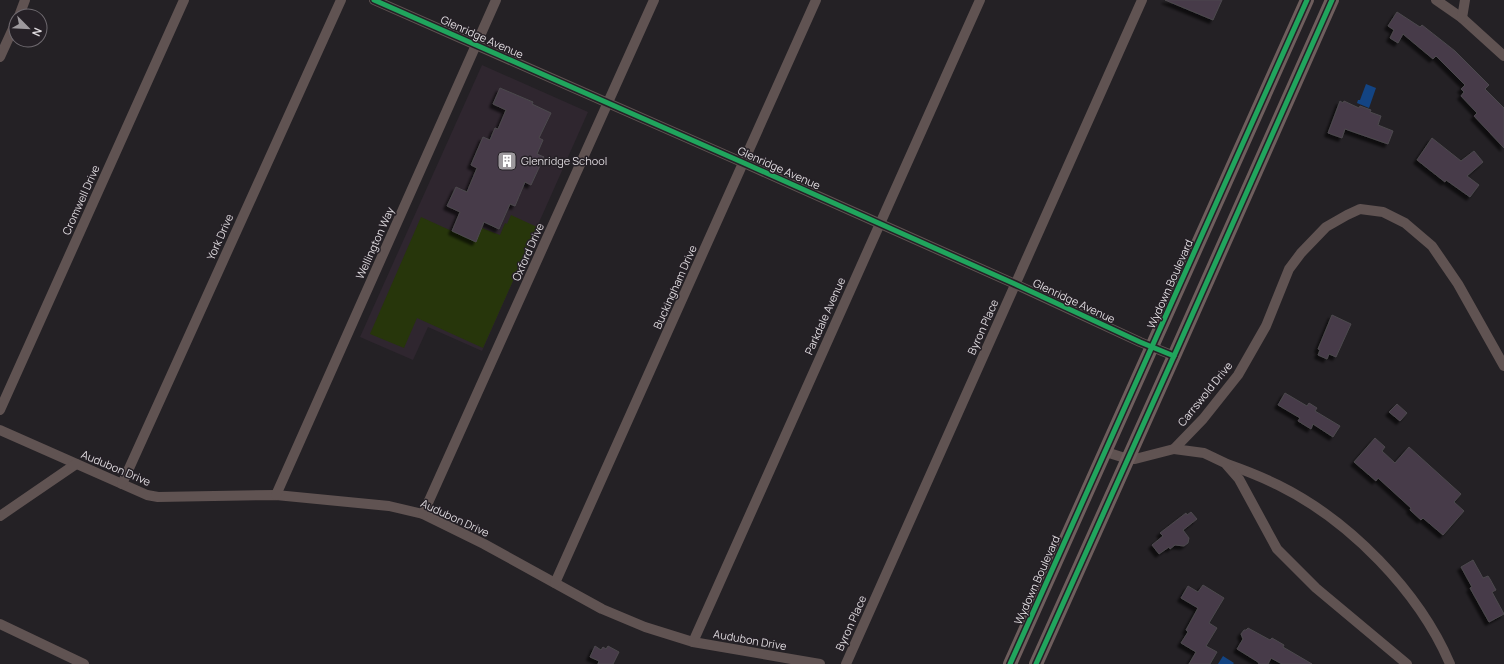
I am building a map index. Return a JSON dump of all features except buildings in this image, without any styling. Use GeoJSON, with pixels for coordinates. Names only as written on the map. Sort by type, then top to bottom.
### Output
{"type":"FeatureCollection","features":[{"type":"Feature","properties":{"kind":"street","name":"Cromwell Drive"},"geometry":{"type":"LineString","coordinates":[[0,410],[184,0]]}},
{"type":"Feature","properties":{"kind":"street","name":"York Drive"},"geometry":{"type":"LineString","coordinates":[[122,484],[341,0]]}},
{"type":"Feature","properties":{"kind":"street","name":"Glenridge Avenue"},"geometry":{"type":"LineString","coordinates":[[374,0],[1015,284],[1152,348],[1174,356]]}},
{"type":"Feature","properties":{"kind":"street","name":"Wellington Way"},"geometry":{"type":"LineString","coordinates":[[276,495],[496,0]]}},
{"type":"Feature","properties":{"kind":"street","name":"Oxford Drive"},"geometry":{"type":"LineString","coordinates":[[423,514],[654,0]]}},
{"type":"Feature","properties":{"kind":"street","name":"Buckingham Drive"},"geometry":{"type":"LineString","coordinates":[[555,584],[816,0]]}},
{"type":"Feature","properties":{"kind":"street","name":"Parkdale Avenue"},"geometry":{"type":"LineString","coordinates":[[693,642],[980,0]]}},
{"type":"Feature","properties":{"kind":"street","name":"Byron Place"},"geometry":{"type":"LineString","coordinates":[[846,664],[1142,0]]}},
{"type":"Feature","properties":{"kind":"street","name":"Wydown Boulevard"},"geometry":{"type":"LineString","coordinates":[[1010,664],[1307,0]]}},
{"type":"Feature","properties":{"kind":"street"},"geometry":{"type":"LineString","coordinates":[[1036,664],[1332,0]]}},
{"type":"Feature","properties":{"kind":"street"},"geometry":{"type":"LineString","coordinates":[[1436,0],[1462,18],[1504,56]]}},
{"type":"Feature","properties":{"kind":"street"},"geometry":{"type":"LineString","coordinates":[[1462,18],[1464,0]]}},
{"type":"Feature","properties":{"kind":"street"},"geometry":{"type":"LineString","coordinates":[[0,57],[8,40]]}},
{"type":"Feature","properties":{"kind":"street","name":"Carrswold Drive"},"geometry":{"type":"LineString","coordinates":[[1174,449],[1203,419],[1238,375],[1266,326],[1289,269],[1301,253],[1326,227],[1347,214],[1360,209],[1383,212],[1405,223],[1432,246],[1458,284],[1504,366]]}},
{"type":"Feature","properties":{"kind":"street","name":"Audubon Drive"},"geometry":{"type":"LineString","coordinates":[[0,430],[147,495],[158,497],[276,495],[389,506],[423,514],[484,544],[602,609],[645,627],[693,642],[820,664]]}},
{"type":"Feature","properties":{"kind":"street"},"geometry":{"type":"LineString","coordinates":[[1106,452],[1128,459],[1135,459],[1174,449],[1204,453],[1278,485],[1304,500],[1325,514],[1370,550],[1424,615],[1450,664]]}},
{"type":"Feature","properties":{"kind":"street"},"geometry":{"type":"LineString","coordinates":[[1225,463],[1239,479],[1277,549],[1316,588],[1407,664]]}},
{"type":"Feature","properties":{"kind":"street"},"geometry":{"type":"LineString","coordinates":[[0,516],[76,464]]}},
{"type":"Feature","properties":{"kind":"street"},"geometry":{"type":"LineString","coordinates":[[0,624],[84,664]]}},
{"type":"Feature","properties":{"kind":"shaded area","name":"Glenridge School"},"geometry":{"type":"Polygon","coordinates":[[[482,65],[588,112],[482,351],[428,327],[413,360],[360,337],[482,65]]]}},
{"type":"Feature","properties":{"kind":"green space"},"geometry":{"type":"Polygon","coordinates":[[[511,215],[537,227],[483,348],[417,318],[404,348],[370,334],[421,217],[476,242],[482,228],[500,235],[505,223],[507,224],[511,215]]]}},
{"type":"Feature","properties":{"kind":"water"},"geometry":{"type":"Polygon","coordinates":[[[1366,84],[1376,88],[1369,108],[1357,103],[1358,100],[1360,100],[1366,84]]]}},
{"type":"Feature","properties":{"kind":"water"},"geometry":{"type":"Polygon","coordinates":[[[1223,656],[1234,663],[1218,664],[1223,656]]]}},
{"type":"Feature","properties":{"kind":"cycle path"},"geometry":{"type":"LineString","coordinates":[[374,0],[744,163],[1174,356]]}},
{"type":"Feature","properties":{"kind":"cycle path"},"geometry":{"type":"LineString","coordinates":[[1010,664],[1307,0]]}},
{"type":"Feature","properties":{"kind":"cycle path"},"geometry":{"type":"LineString","coordinates":[[1036,664],[1332,0]]}},
{"type":"Feature","properties":{"kind":"place","name":"Glenridge School"},"geometry":{"type":"Point","coordinates":[507,161]}}]}
